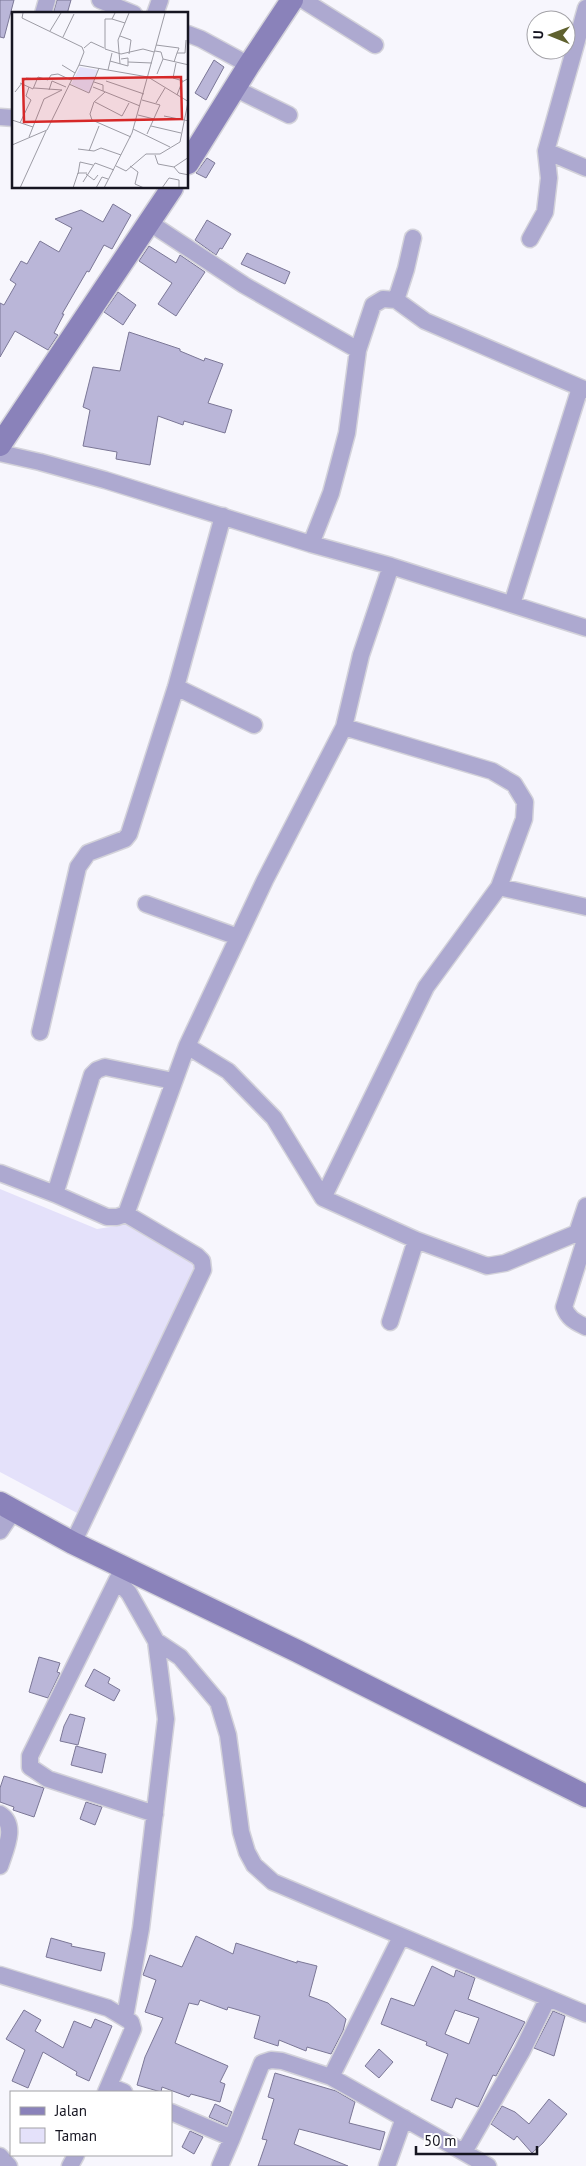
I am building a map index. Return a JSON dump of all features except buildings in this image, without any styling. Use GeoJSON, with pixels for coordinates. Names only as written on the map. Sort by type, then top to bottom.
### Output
{"type":"FeatureCollection","features":[{"type":"Feature","properties":{"kind":"street"},"geometry":{"type":"LineString","coordinates":[[100,0],[129,12]]}},
{"type":"Feature","properties":{"kind":"street"},"geometry":{"type":"LineString","coordinates":[[156,12],[160,0]]}},
{"type":"Feature","properties":{"kind":"street"},"geometry":{"type":"LineString","coordinates":[[189,161],[234,88],[292,0]]}},
{"type":"Feature","properties":{"kind":"street"},"geometry":{"type":"LineString","coordinates":[[303,0],[375,45]]}},
{"type":"Feature","properties":{"kind":"street"},"geometry":{"type":"LineString","coordinates":[[530,239],[545,212],[549,178],[546,151],[586,8]]}},
{"type":"Feature","properties":{"kind":"street"},"geometry":{"type":"LineString","coordinates":[[189,34],[249,65]]}},
{"type":"Feature","properties":{"kind":"street"},"geometry":{"type":"LineString","coordinates":[[234,88],[289,115]]}},
{"type":"Feature","properties":{"kind":"street"},"geometry":{"type":"LineString","coordinates":[[546,151],[586,168]]}},
{"type":"Feature","properties":{"kind":"street"},"geometry":{"type":"LineString","coordinates":[[0,444],[171,189]]}},
{"type":"Feature","properties":{"kind":"street"},"geometry":{"type":"LineString","coordinates":[[150,223],[244,285],[358,350]]}},
{"type":"Feature","properties":{"kind":"street"},"geometry":{"type":"LineString","coordinates":[[396,300],[414,238]]}},
{"type":"Feature","properties":{"kind":"street"},"geometry":{"type":"LineString","coordinates":[[311,544],[331,493],[347,433],[358,350],[373,306],[384,300],[396,300],[425,321],[583,389],[512,604]]}},
{"type":"Feature","properties":{"kind":"street"},"geometry":{"type":"LineString","coordinates":[[0,453],[40,462],[311,544],[391,566],[586,628]]}},
{"type":"Feature","properties":{"kind":"street"},"geometry":{"type":"LineString","coordinates":[[40,1032],[78,867],[88,854],[124,839],[129,834],[176,686],[223,516]]}},
{"type":"Feature","properties":{"kind":"street"},"geometry":{"type":"LineString","coordinates":[[126,1214],[187,1046],[265,880],[344,727],[361,655],[391,566]]}},
{"type":"Feature","properties":{"kind":"street"},"geometry":{"type":"LineString","coordinates":[[176,686],[254,725]]}},
{"type":"Feature","properties":{"kind":"street"},"geometry":{"type":"LineString","coordinates":[[322,1198],[426,987],[499,887],[524,819],[525,802],[514,784],[492,771],[344,727]]}},
{"type":"Feature","properties":{"kind":"street"},"geometry":{"type":"LineString","coordinates":[[499,887],[586,907]]}},
{"type":"Feature","properties":{"kind":"street"},"geometry":{"type":"LineString","coordinates":[[146,904],[238,937]]}},
{"type":"Feature","properties":{"kind":"street"},"geometry":{"type":"LineString","coordinates":[[187,1046],[228,1071],[274,1118],[322,1198],[416,1240],[487,1266],[505,1263],[583,1235]]}},
{"type":"Feature","properties":{"kind":"street"},"geometry":{"type":"LineString","coordinates":[[55,1194],[92,1075],[105,1067],[173,1081]]}},
{"type":"Feature","properties":{"kind":"street"},"geometry":{"type":"LineString","coordinates":[[0,1173],[107,1217],[117,1217],[126,1214],[197,1256],[202,1261],[203,1270],[73,1543]]}},
{"type":"Feature","properties":{"kind":"street"},"geometry":{"type":"LineString","coordinates":[[586,1206],[583,1235],[564,1307],[566,1314],[572,1320],[586,1328]]}},
{"type":"Feature","properties":{"kind":"street"},"geometry":{"type":"LineString","coordinates":[[390,1322],[416,1240]]}},
{"type":"Feature","properties":{"kind":"street"},"geometry":{"type":"LineString","coordinates":[[0,1531],[7,1506],[73,1543],[121,1574],[297,1651],[586,1796]]}},
{"type":"Feature","properties":{"kind":"street"},"geometry":{"type":"LineString","coordinates":[[121,1574],[129,1593],[156,1641],[166,1719],[141,1928],[125,2017]]}},
{"type":"Feature","properties":{"kind":"street"},"geometry":{"type":"LineString","coordinates":[[121,1574],[30,1756],[30,1767],[48,1779],[155,1814]]}},
{"type":"Feature","properties":{"kind":"street"},"geometry":{"type":"LineString","coordinates":[[156,1641],[180,1657],[218,1702],[228,1736],[241,1832],[247,1852],[254,1865],[273,1882],[586,2014]]}},
{"type":"Feature","properties":{"kind":"street"},"geometry":{"type":"LineString","coordinates":[[0,1814],[8,1822],[10,1833],[0,1866]]}},
{"type":"Feature","properties":{"kind":"street"},"geometry":{"type":"LineString","coordinates":[[331,2077],[401,1937]]}},
{"type":"Feature","properties":{"kind":"street"},"geometry":{"type":"LineString","coordinates":[[1,1979],[108,2008],[131,2022],[133,2029],[113,2090]]}},
{"type":"Feature","properties":{"kind":"street"},"geometry":{"type":"LineString","coordinates":[[464,2152],[522,2051],[548,1998]]}},
{"type":"Feature","properties":{"kind":"street"},"geometry":{"type":"LineString","coordinates":[[220,2166],[262,2063],[271,2060],[282,2061],[331,2077],[488,2166]]}},
{"type":"Feature","properties":{"kind":"street"},"geometry":{"type":"LineString","coordinates":[[172,2112],[232,2138]]}},
{"type":"Feature","properties":{"kind":"street"},"geometry":{"type":"LineString","coordinates":[[387,2166],[404,2118]]}},
{"type":"Feature","properties":{"kind":"street"},"geometry":{"type":"LineString","coordinates":[[0,2156],[9,2166]]}},
{"type":"Feature","properties":{"kind":"green space"},"geometry":{"type":"Polygon","coordinates":[[[0,1189],[97,1229],[136,1223],[201,1256],[79,1514],[0,1472],[0,1189]]]}}]}
